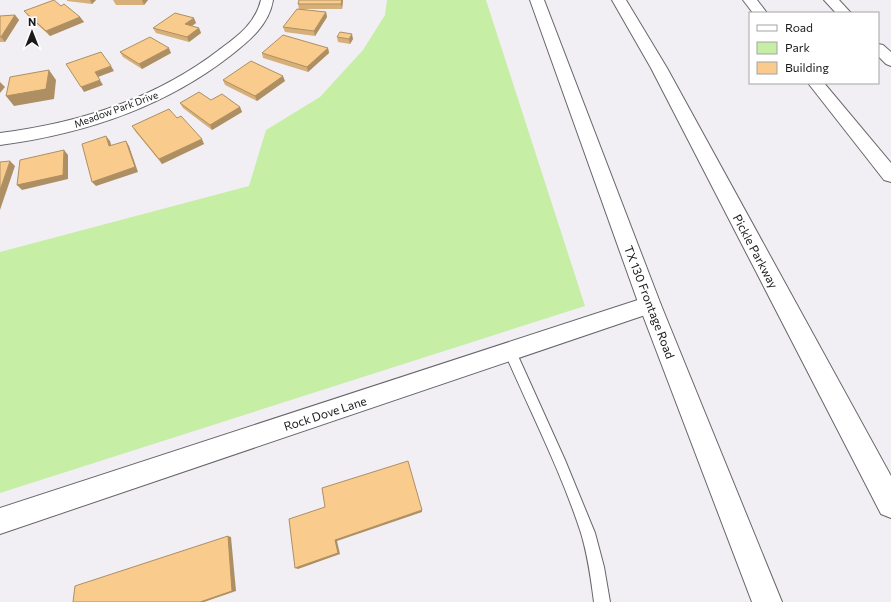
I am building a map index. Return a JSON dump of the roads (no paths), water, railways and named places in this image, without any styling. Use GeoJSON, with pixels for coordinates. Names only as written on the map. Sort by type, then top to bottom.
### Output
{"type":"FeatureCollection","features":[{"type":"Feature","properties":{"kind":"main road","name":"TX 130 Frontage Road"},"geometry":{"type":"LineString","coordinates":[[537,0],[650,305],[767,602]]}},
{"type":"Feature","properties":{"kind":"main road","name":"Pickle Parkway"},"geometry":{"type":"LineString","coordinates":[[619,0],[662,75],[891,504]]}},
{"type":"Feature","properties":{"kind":"main road"},"geometry":{"type":"LineString","coordinates":[[750,0],[759,12]]}},
{"type":"Feature","properties":{"kind":"main road"},"geometry":{"type":"LineString","coordinates":[[831,0],[843,12]]}},
{"type":"Feature","properties":{"kind":"main road"},"geometry":{"type":"LineString","coordinates":[[879,49],[891,61]]}},
{"type":"Feature","properties":{"kind":"main road"},"geometry":{"type":"LineString","coordinates":[[817,84],[891,175]]}},
{"type":"Feature","properties":{"kind":"street","name":"Meadow Park Drive"},"geometry":{"type":"LineString","coordinates":[[0,139],[60,130],[155,96],[186,80],[219,59],[239,42],[262,15],[267,0]]}},
{"type":"Feature","properties":{"kind":"street","name":"Rock Dove Lane"},"geometry":{"type":"LineString","coordinates":[[0,521],[650,305]]}},
{"type":"Feature","properties":{"kind":"lane"},"geometry":{"type":"LineString","coordinates":[[510,351],[554,450],[588,534],[598,576],[602,602]]}}]}
